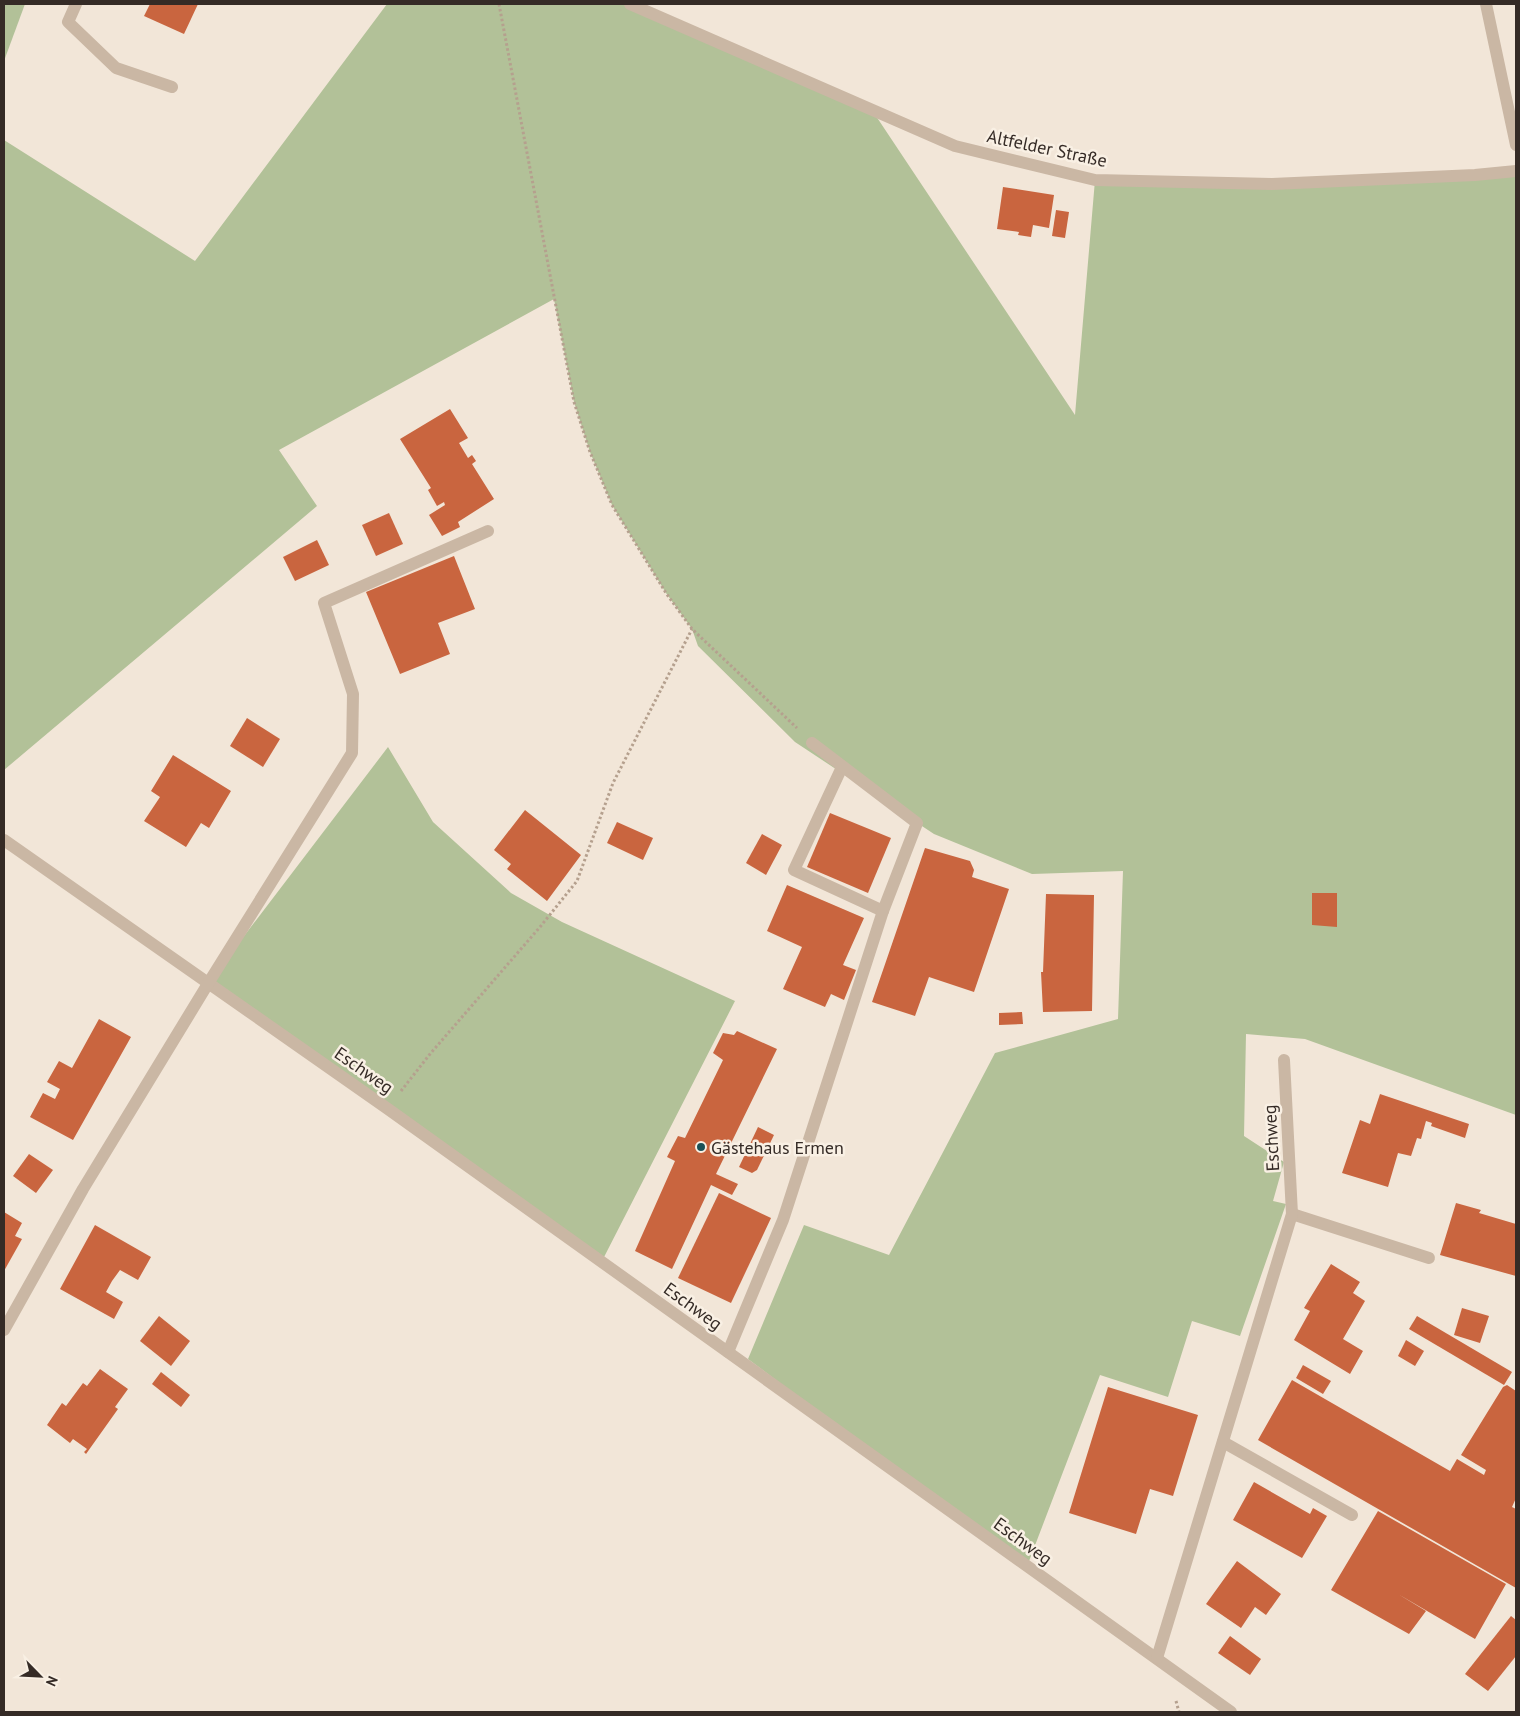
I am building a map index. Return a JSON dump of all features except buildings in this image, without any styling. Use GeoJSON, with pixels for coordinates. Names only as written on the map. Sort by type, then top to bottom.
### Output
{"type":"FeatureCollection","features":[{"type":"Feature","properties":{"kind":"street"},"geometry":{"type":"LineString","coordinates":[[76,4],[68,22],[116,68],[172,87]]}},
{"type":"Feature","properties":{"kind":"street","name":"Altfelder Straße"},"geometry":{"type":"LineString","coordinates":[[630,4],[955,146],[1095,180],[1160,183],[1272,184],[1475,175],[1516,171]]}},
{"type":"Feature","properties":{"kind":"street"},"geometry":{"type":"LineString","coordinates":[[1486,4],[1516,145]]}},
{"type":"Feature","properties":{"kind":"street"},"geometry":{"type":"LineString","coordinates":[[4,1330],[84,1189],[209,982],[352,753],[353,694],[324,604],[488,531]]}},
{"type":"Feature","properties":{"kind":"street"},"geometry":{"type":"LineString","coordinates":[[728,1352],[786,1210],[883,911],[917,824],[812,743]]}},
{"type":"Feature","properties":{"kind":"street"},"geometry":{"type":"LineString","coordinates":[[842,767],[794,870],[883,911]]}},
{"type":"Feature","properties":{"kind":"street","name":"Eschweg"},"geometry":{"type":"LineString","coordinates":[[4,840],[388,1109],[1231,1712]]}},
{"type":"Feature","properties":{"kind":"street","name":"Eschweg"},"geometry":{"type":"LineString","coordinates":[[1156,1658],[1292,1214],[1284,1060]]}},
{"type":"Feature","properties":{"kind":"street"},"geometry":{"type":"LineString","coordinates":[[1292,1214],[1429,1258]]}},
{"type":"Feature","properties":{"kind":"street"},"geometry":{"type":"LineString","coordinates":[[1223,1442],[1352,1515]]}},
{"type":"Feature","properties":{"kind":"path"},"geometry":{"type":"LineString","coordinates":[[499,4],[574,402],[590,452],[612,505],[666,593],[692,629],[812,743]]}},
{"type":"Feature","properties":{"kind":"path"},"geometry":{"type":"LineString","coordinates":[[388,1109],[430,1054],[540,927],[577,881],[613,783],[692,629]]}},
{"type":"Feature","properties":{"kind":"green space"},"geometry":{"type":"Polygon","coordinates":[[[4,4],[25,4],[4,61],[4,4]]]}},
{"type":"Feature","properties":{"kind":"green space"},"geometry":{"type":"Polygon","coordinates":[[[387,4],[630,4],[872,110],[1075,415],[1095,180],[1272,184],[1516,171],[1516,1115],[1305,1039],[1246,1034],[1244,1136],[1284,1162],[1273,1201],[1286,1204],[1240,1336],[1192,1321],[1168,1397],[1100,1375],[1026,1569],[748,1359],[804,1225],[889,1255],[995,1053],[1118,1019],[1123,871],[1032,874],[934,834],[795,742],[698,646],[692,629],[666,593],[612,505],[590,452],[574,402],[554,299],[279,450],[317,506],[4,770],[4,140],[195,261],[387,4]]]}},
{"type":"Feature","properties":{"kind":"green space"},"geometry":{"type":"Polygon","coordinates":[[[388,747],[433,822],[511,893],[562,922],[735,1001],[602,1261],[209,982],[388,747]]]}},
{"type":"Feature","properties":{"kind":"place","name":"Gästehaus Ermen"},"geometry":{"type":"Point","coordinates":[701,1147]}}]}
